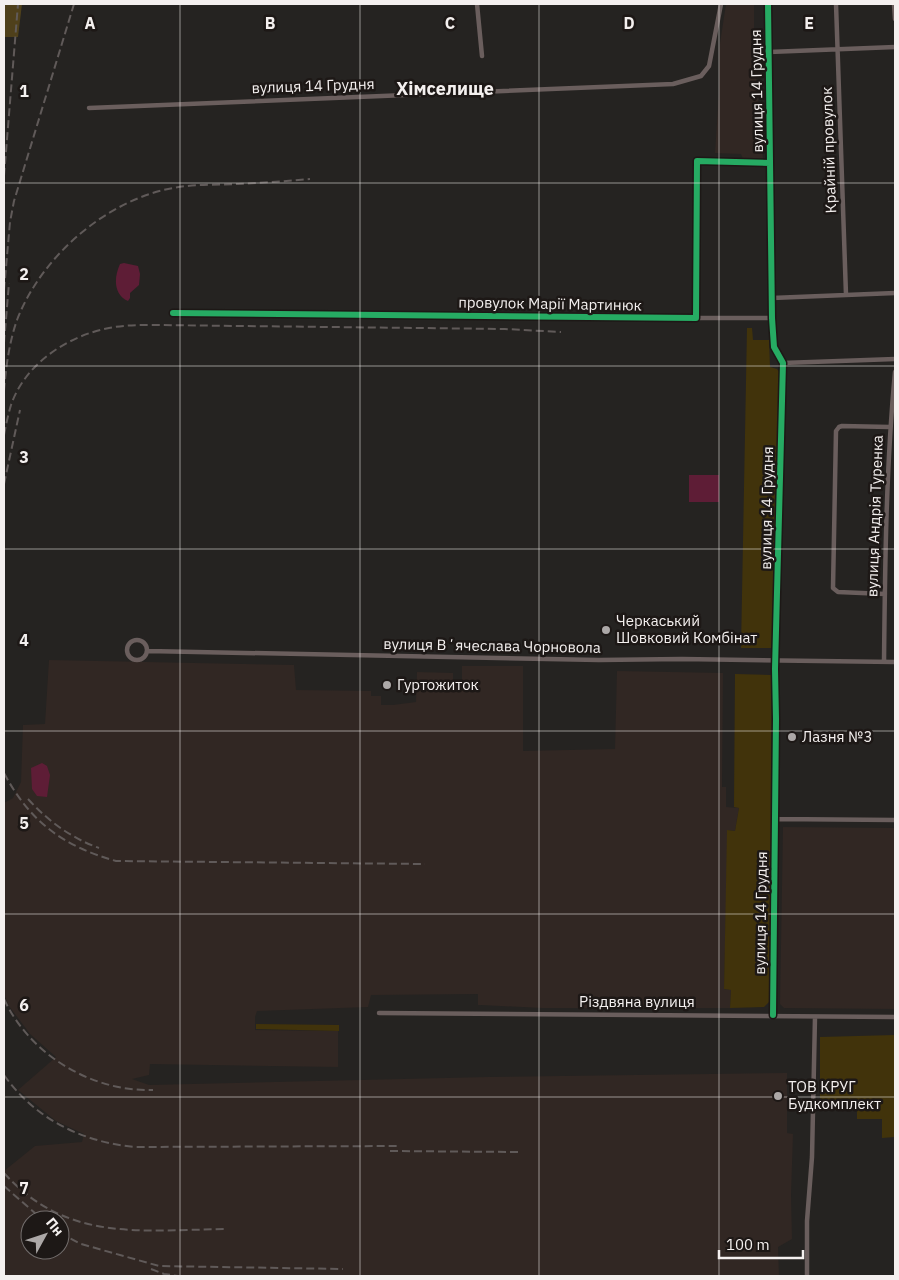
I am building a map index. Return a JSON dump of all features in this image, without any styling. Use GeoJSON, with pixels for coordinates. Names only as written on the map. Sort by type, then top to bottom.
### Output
{"type":"FeatureCollection","features":[{"type":"Feature","properties":{"kind":"street"},"geometry":{"type":"LineString","coordinates":[[478,4],[482,56]]}},
{"type":"Feature","properties":{"kind":"street","name":"вулиця 14 Грудня"},"geometry":{"type":"LineString","coordinates":[[89,108],[673,84],[701,76],[709,66],[721,4]]}},
{"type":"Feature","properties":{"kind":"street","name":"вулиця 14 Грудня"},"geometry":{"type":"LineString","coordinates":[[768,4],[772,318],[774,347],[782,363],[776,661],[773,1015]]}},
{"type":"Feature","properties":{"kind":"street","name":"Крайній провулок"},"geometry":{"type":"LineString","coordinates":[[836,4],[846,295]]}},
{"type":"Feature","properties":{"kind":"street"},"geometry":{"type":"LineString","coordinates":[[894,4],[895,19]]}},
{"type":"Feature","properties":{"kind":"street"},"geometry":{"type":"LineString","coordinates":[[769,52],[895,48]]}},
{"type":"Feature","properties":{"kind":"street"},"geometry":{"type":"LineString","coordinates":[[696,318],[697,160],[770,163]]}},
{"type":"Feature","properties":{"kind":"street"},"geometry":{"type":"LineString","coordinates":[[772,298],[895,293]]}},
{"type":"Feature","properties":{"kind":"street","name":"провулок Марії Мартинюк"},"geometry":{"type":"LineString","coordinates":[[173,313],[772,318]]}},
{"type":"Feature","properties":{"kind":"street"},"geometry":{"type":"LineString","coordinates":[[782,363],[895,359]]}},
{"type":"Feature","properties":{"kind":"street","name":"вулиця Андрія Туренка"},"geometry":{"type":"LineString","coordinates":[[884,662],[890,427],[895,372]]}},
{"type":"Feature","properties":{"kind":"street"},"geometry":{"type":"LineString","coordinates":[[885,594],[838,592],[832,588],[836,431],[842,426],[890,427]]}},
{"type":"Feature","properties":{"kind":"street","name":"вулиця Вʼячеслава Чорновола"},"geometry":{"type":"LineString","coordinates":[[140,640],[146,644],[148,651],[143,659],[136,660],[130,658],[127,648],[130,642],[140,640]]}},
{"type":"Feature","properties":{"kind":"street","name":"вулиця Вʼячеслава Чорновола"},"geometry":{"type":"LineString","coordinates":[[148,651],[599,660],[682,659],[895,662]]}},
{"type":"Feature","properties":{"kind":"street"},"geometry":{"type":"LineString","coordinates":[[775,819],[895,820]]}},
{"type":"Feature","properties":{"kind":"street","name":"Різдвяна вулиця"},"geometry":{"type":"LineString","coordinates":[[379,1012],[895,1017]]}},
{"type":"Feature","properties":{"kind":"street"},"geometry":{"type":"LineString","coordinates":[[806,1276],[807,1221],[812,1157],[815,1017]]}},
{"type":"Feature","properties":{"kind":"shaded area"},"geometry":{"type":"Polygon","coordinates":[[[4,4],[22,4],[18,37],[4,37],[4,4]]]}},
{"type":"Feature","properties":{"kind":"shaded area"},"geometry":{"type":"Polygon","coordinates":[[[726,4],[754,4],[754,50],[763,159],[743,159],[741,154],[715,153],[719,94],[719,50],[726,4]]]}},
{"type":"Feature","properties":{"kind":"shaded area"},"geometry":{"type":"Polygon","coordinates":[[[120,264],[138,266],[140,274],[139,285],[130,293],[128,301],[117,290],[116,285],[118,269],[120,264]]]}},
{"type":"Feature","properties":{"kind":"shaded area"},"geometry":{"type":"Polygon","coordinates":[[[747,328],[752,328],[753,340],[769,340],[770,367],[777,369],[780,373],[773,648],[741,648],[747,328]]]}},
{"type":"Feature","properties":{"kind":"shaded area"},"geometry":{"type":"Polygon","coordinates":[[[689,475],[719,475],[719,502],[689,502],[689,475]]]}},
{"type":"Feature","properties":{"kind":"shaded area"},"geometry":{"type":"Polygon","coordinates":[[[49,660],[294,665],[296,690],[371,691],[371,696],[381,696],[381,705],[416,702],[417,672],[453,673],[453,685],[462,685],[462,666],[523,666],[523,751],[615,749],[617,671],[723,673],[722,787],[726,787],[726,807],[739,808],[735,831],[728,830],[724,989],[731,990],[730,1008],[542,1008],[478,1005],[478,994],[371,995],[368,1007],[257,1011],[255,1030],[338,1031],[338,1067],[150,1064],[149,1075],[132,1079],[149,1085],[488,1077],[787,1073],[787,1133],[793,1134],[792,1239],[778,1247],[779,1276],[4,1276],[4,1171],[35,1146],[82,1142],[84,1134],[56,1121],[18,1090],[56,1057],[30,1034],[9,1006],[4,995],[4,803],[13,798],[21,782],[23,725],[45,724],[49,660]]]}},
{"type":"Feature","properties":{"kind":"shaded area"},"geometry":{"type":"Polygon","coordinates":[[[735,674],[772,675],[770,1001],[764,1007],[730,1008],[731,990],[724,989],[727,830],[735,831],[739,808],[734,807],[735,674]]]}},
{"type":"Feature","properties":{"kind":"shaded area"},"geometry":{"type":"Polygon","coordinates":[[[42,763],[47,766],[50,775],[47,797],[37,796],[32,789],[31,768],[42,763]]]}},
{"type":"Feature","properties":{"kind":"shaded area"},"geometry":{"type":"Polygon","coordinates":[[[783,827],[895,828],[895,1009],[784,1008],[780,1004],[783,827]]]}},
{"type":"Feature","properties":{"kind":"shaded area"},"geometry":{"type":"Polygon","coordinates":[[[256,1024],[339,1025],[339,1031],[256,1029],[256,1024]]]}},
{"type":"Feature","properties":{"kind":"shaded area"},"geometry":{"type":"Polygon","coordinates":[[[895,1035],[895,1137],[882,1138],[882,1119],[857,1119],[857,1109],[820,1110],[820,1037],[895,1035]]]}},
{"type":"Feature","properties":{"kind":"railway"},"geometry":{"type":"LineString","coordinates":[[4,176],[18,4]]}},
{"type":"Feature","properties":{"kind":"railway"},"geometry":{"type":"LineString","coordinates":[[4,290],[10,222],[14,201],[74,4]]}},
{"type":"Feature","properties":{"kind":"railway"},"geometry":{"type":"LineString","coordinates":[[4,391],[12,337],[17,320],[28,297],[42,274],[59,254],[101,218],[124,205],[148,195],[173,188],[310,179]]}},
{"type":"Feature","properties":{"kind":"railway"},"geometry":{"type":"LineString","coordinates":[[4,343],[9,283]]}},
{"type":"Feature","properties":{"kind":"railway"},"geometry":{"type":"LineString","coordinates":[[4,435],[11,405],[18,390],[37,365],[63,345],[93,332],[109,328],[155,325],[505,329],[561,332]]}},
{"type":"Feature","properties":{"kind":"railway"},"geometry":{"type":"LineString","coordinates":[[4,484],[20,410]]}},
{"type":"Feature","properties":{"kind":"railway"},"geometry":{"type":"LineString","coordinates":[[4,773],[25,805],[50,830],[80,848],[116,861],[425,864]]}},
{"type":"Feature","properties":{"kind":"railway"},"geometry":{"type":"LineString","coordinates":[[28,799],[60,828],[99,848]]}},
{"type":"Feature","properties":{"kind":"railway"},"geometry":{"type":"LineString","coordinates":[[4,999],[15,1019],[30,1037],[46,1053],[65,1066],[86,1077],[108,1084],[130,1089],[153,1090]]}},
{"type":"Feature","properties":{"kind":"railway"},"geometry":{"type":"LineString","coordinates":[[4,1075],[16,1091],[30,1104],[61,1126],[78,1134],[115,1144],[135,1147],[398,1146]]}},
{"type":"Feature","properties":{"kind":"railway"},"geometry":{"type":"LineString","coordinates":[[390,1151],[518,1152]]}},
{"type":"Feature","properties":{"kind":"railway"},"geometry":{"type":"LineString","coordinates":[[4,1173],[28,1196],[53,1211],[80,1222],[107,1228],[136,1230],[227,1229]]}},
{"type":"Feature","properties":{"kind":"railway"},"geometry":{"type":"LineString","coordinates":[[4,1186],[32,1210]]}},
{"type":"Feature","properties":{"kind":"railway"},"geometry":{"type":"LineString","coordinates":[[70,1238],[81,1244],[159,1266],[343,1269]]}},
{"type":"Feature","properties":{"kind":"railway"},"geometry":{"type":"LineString","coordinates":[[151,1269],[164,1274],[178,1276]]}},
{"type":"Feature","properties":{"kind":"cycle path"},"geometry":{"type":"LineString","coordinates":[[768,4],[772,318],[774,347],[783,363],[775,669],[773,1015]]}},
{"type":"Feature","properties":{"kind":"cycle path"},"geometry":{"type":"LineString","coordinates":[[173,313],[696,318],[697,161],[770,163]]}},
{"type":"Feature","properties":{"kind":"place","name":"Черкаський Шовковий Комбінат"},"geometry":{"type":"Point","coordinates":[606,630]}},
{"type":"Feature","properties":{"kind":"place","name":"Гуртожиток"},"geometry":{"type":"Point","coordinates":[387,685]}},
{"type":"Feature","properties":{"kind":"place","name":"Лазня №3"},"geometry":{"type":"Point","coordinates":[792,737]}},
{"type":"Feature","properties":{"kind":"place","name":"ТОВ КРУГ Будкомплект"},"geometry":{"type":"Point","coordinates":[778,1096]}},
{"type":"Feature","properties":{"kind":"district","name":"Хімселище"},"geometry":{"type":"Point","coordinates":[445,89]}}]}
